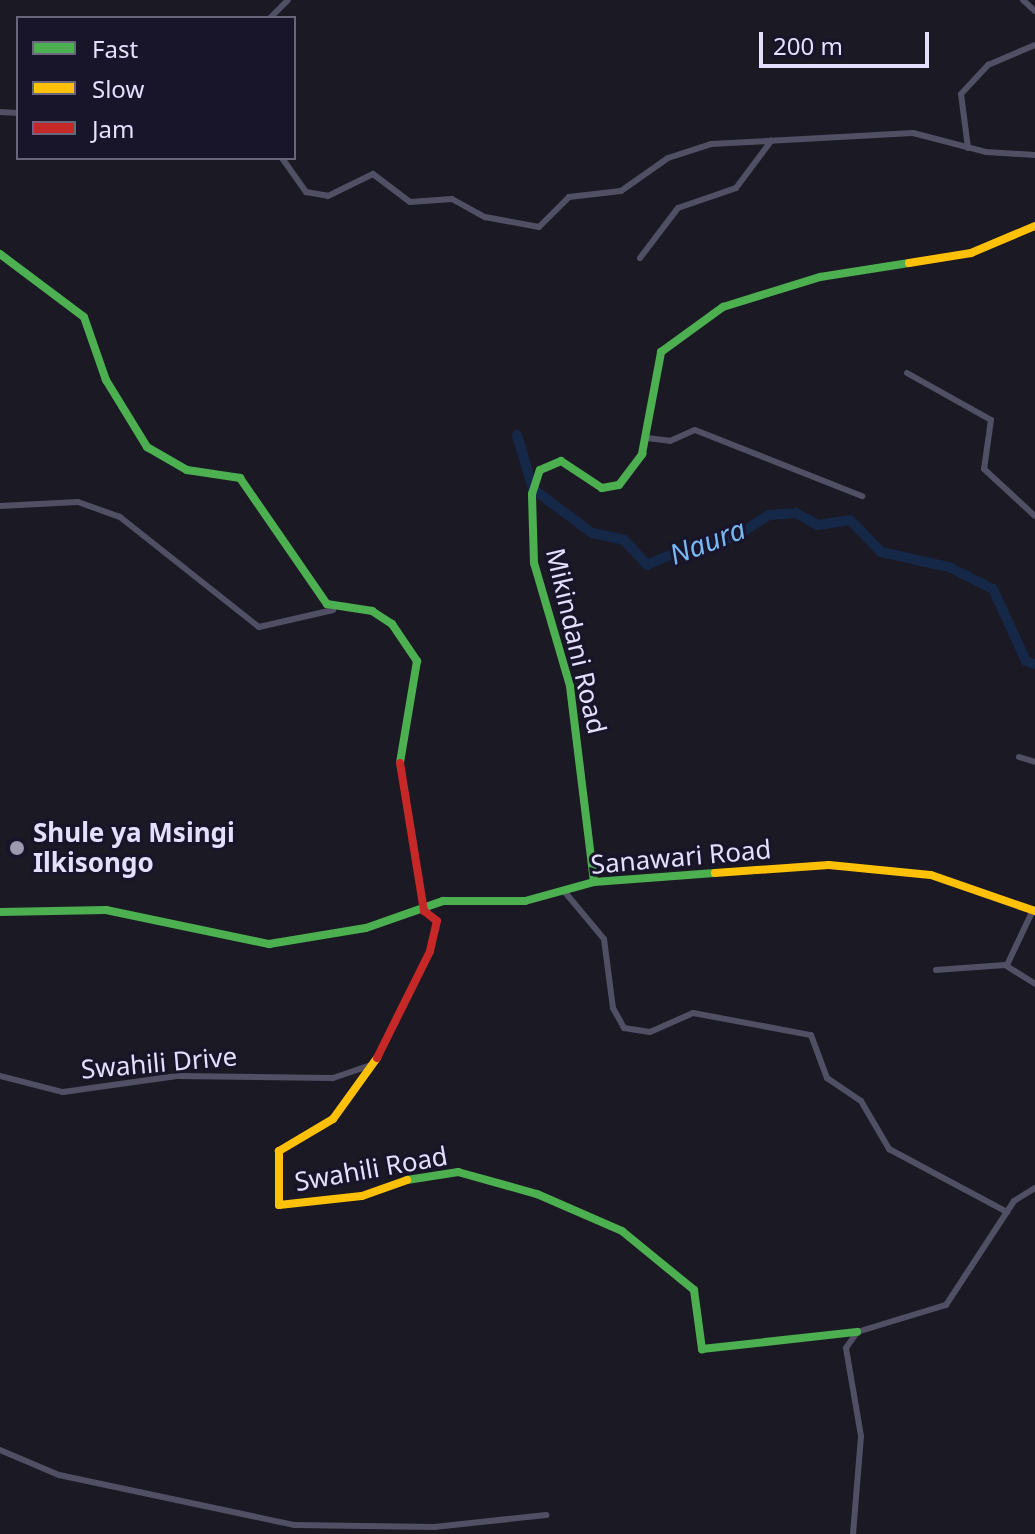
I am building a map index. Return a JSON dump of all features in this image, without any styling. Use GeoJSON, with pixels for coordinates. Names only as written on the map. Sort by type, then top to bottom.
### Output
{"type":"FeatureCollection","features":[{"type":"Feature","properties":{"kind":"street"},"geometry":{"type":"LineString","coordinates":[[272,16],[288,0]]}},
{"type":"Feature","properties":{"kind":"street"},"geometry":{"type":"LineString","coordinates":[[1023,0],[1035,11]]}},
{"type":"Feature","properties":{"kind":"street"},"geometry":{"type":"LineString","coordinates":[[968,148],[961,94],[988,65],[1035,45]]}},
{"type":"Feature","properties":{"kind":"street"},"geometry":{"type":"LineString","coordinates":[[283,160],[306,192],[328,196],[373,174],[410,202],[452,199],[479,215],[539,227],[569,197],[627,189],[682,151],[771,141],[913,133],[968,148],[1035,155]]}},
{"type":"Feature","properties":{"kind":"street"},"geometry":{"type":"LineString","coordinates":[[640,258],[678,208],[736,188],[771,141]]}},
{"type":"Feature","properties":{"kind":"street","name":"Mikindani Road"},"geometry":{"type":"LineString","coordinates":[[594,882],[570,686],[534,563],[532,494],[540,470],[555,461],[602,488],[619,485],[647,438],[661,352],[723,307],[820,277],[971,253],[1035,226]]}},
{"type":"Feature","properties":{"kind":"street"},"geometry":{"type":"LineString","coordinates":[[0,254],[84,317],[106,380],[147,447],[187,470],[240,478],[333,610],[259,627],[120,517],[85,503],[0,506]]}},
{"type":"Feature","properties":{"kind":"street"},"geometry":{"type":"LineString","coordinates":[[907,373],[991,420],[986,472],[1035,516]]}},
{"type":"Feature","properties":{"kind":"street"},"geometry":{"type":"LineString","coordinates":[[647,438],[701,432],[862,496]]}},
{"type":"Feature","properties":{"kind":"street","name":"Swahili Road"},"geometry":{"type":"LineString","coordinates":[[333,610],[362,609],[392,624],[417,661],[399,741],[402,802],[424,911],[437,921],[416,991],[371,1065],[333,1119],[279,1151],[279,1205],[362,1196],[397,1181],[458,1172],[537,1194],[622,1231],[660,1258],[694,1290],[702,1349],[857,1332]]}},
{"type":"Feature","properties":{"kind":"street"},"geometry":{"type":"LineString","coordinates":[[1019,757],[1035,762]]}},
{"type":"Feature","properties":{"kind":"street","name":"Sanawari Road"},"geometry":{"type":"LineString","coordinates":[[0,912],[106,910],[269,944],[424,911],[443,901],[525,901],[594,882],[863,867],[931,875],[1034,910]]}},
{"type":"Feature","properties":{"kind":"street"},"geometry":{"type":"LineString","coordinates":[[564,891],[604,939],[613,1008],[624,1028],[644,1033],[693,1013],[811,1035],[827,1078],[861,1101],[889,1149],[1007,1212]]}},
{"type":"Feature","properties":{"kind":"street"},"geometry":{"type":"LineString","coordinates":[[1007,965],[1034,910]]}},
{"type":"Feature","properties":{"kind":"street"},"geometry":{"type":"LineString","coordinates":[[936,970],[1007,965],[1035,984]]}},
{"type":"Feature","properties":{"kind":"street","name":"Swahili Drive"},"geometry":{"type":"LineString","coordinates":[[0,1076],[63,1092],[177,1076],[333,1078],[371,1065]]}},
{"type":"Feature","properties":{"kind":"street"},"geometry":{"type":"LineString","coordinates":[[853,1534],[861,1436],[845,1367],[846,1348],[857,1332],[946,1305],[1007,1212],[1035,1188]]}},
{"type":"Feature","properties":{"kind":"street"},"geometry":{"type":"LineString","coordinates":[[0,1450],[59,1475],[294,1525],[424,1527],[546,1515]]}},
{"type":"Feature","properties":{"kind":"waterway","name":"Naura"},"geometry":{"type":"LineString","coordinates":[[517,435],[533,489],[592,533],[624,540],[647,565],[702,541],[733,538],[769,515],[796,513],[818,525],[850,520],[881,552],[949,567],[993,589],[1026,661],[1035,664]]}},
{"type":"Feature","properties":{"kind":"traffic: fast"},"geometry":{"type":"LineString","coordinates":[[0,254],[84,317],[106,380],[147,447],[187,470],[240,478],[327,604],[372,611],[392,624],[417,661],[400,763]]}},
{"type":"Feature","properties":{"kind":"traffic: fast"},"geometry":{"type":"LineString","coordinates":[[594,882],[570,686],[534,563],[532,494],[540,470],[561,461],[602,488],[619,485],[642,454],[661,352],[723,307],[820,277],[909,263]]}},
{"type":"Feature","properties":{"kind":"traffic: fast"},"geometry":{"type":"LineString","coordinates":[[0,912],[106,910],[269,944],[366,928],[443,901],[525,901],[594,882],[715,873]]}},
{"type":"Feature","properties":{"kind":"traffic: fast"},"geometry":{"type":"LineString","coordinates":[[407,1180],[458,1172],[537,1194],[622,1231],[694,1290],[702,1349],[857,1332]]}},
{"type":"Feature","properties":{"kind":"traffic: slow"},"geometry":{"type":"LineString","coordinates":[[909,263],[971,253],[1035,226]]}},
{"type":"Feature","properties":{"kind":"traffic: slow"},"geometry":{"type":"LineString","coordinates":[[715,873],[829,865],[931,875],[1035,911]]}},
{"type":"Feature","properties":{"kind":"traffic: slow"},"geometry":{"type":"LineString","coordinates":[[377,1058],[333,1119],[279,1151],[279,1205],[362,1196],[407,1180]]}},
{"type":"Feature","properties":{"kind":"traffic: jam"},"geometry":{"type":"LineString","coordinates":[[377,1058],[430,951],[437,921],[424,911],[400,763]]}},
{"type":"Feature","properties":{"kind":"place","name":"Shule ya Msingi Ilkisongo"},"geometry":{"type":"Point","coordinates":[17,848]}}]}
